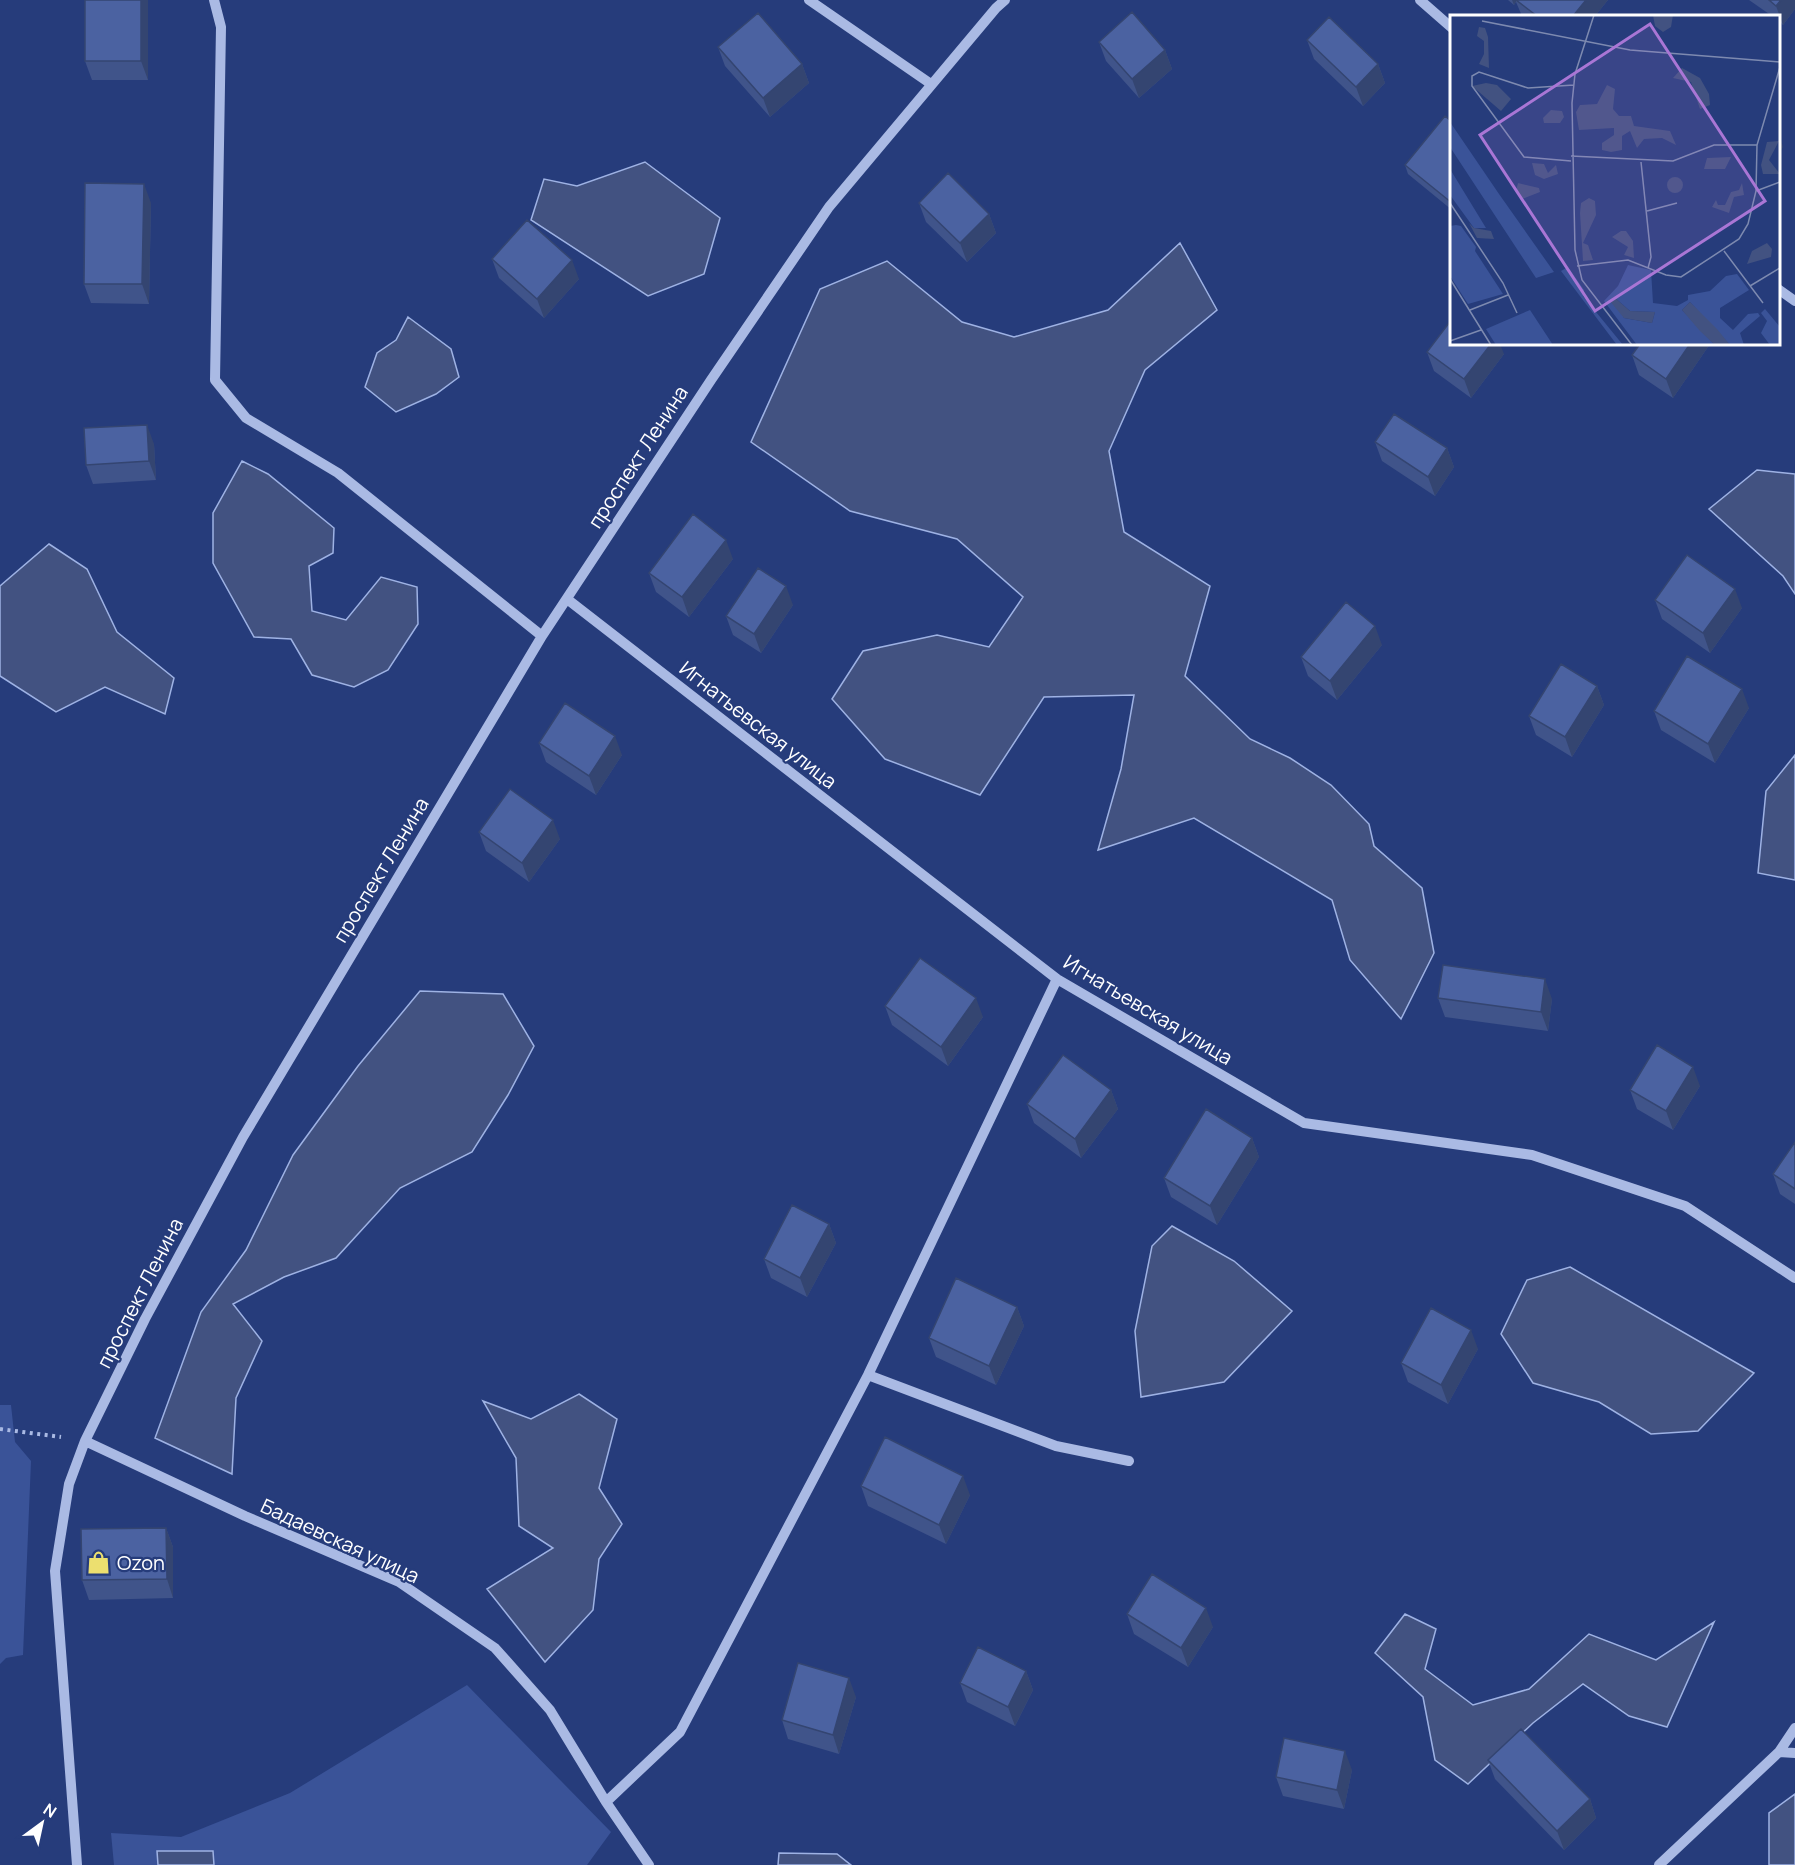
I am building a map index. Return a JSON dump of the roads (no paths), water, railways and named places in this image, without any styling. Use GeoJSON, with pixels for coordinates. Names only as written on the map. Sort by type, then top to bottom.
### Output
{"type":"FeatureCollection","features":[{"type":"Feature","properties":{"kind":"street"},"geometry":{"type":"LineString","coordinates":[[214,0],[221,27],[215,380],[246,418],[338,473],[542,636]]}},
{"type":"Feature","properties":{"kind":"street"},"geometry":{"type":"LineString","coordinates":[[809,0],[931,84]]}},
{"type":"Feature","properties":{"kind":"street","name":"проспект Ленина"},"geometry":{"type":"LineString","coordinates":[[77,1865],[55,1571],[69,1484],[86,1441],[144,1319],[243,1137],[542,636],[711,380],[829,207],[931,84],[1005,0]]}},
{"type":"Feature","properties":{"kind":"street"},"geometry":{"type":"LineString","coordinates":[[1420,0],[1450,26]]}},
{"type":"Feature","properties":{"kind":"street"},"geometry":{"type":"LineString","coordinates":[[1780,290],[1795,301]]}},
{"type":"Feature","properties":{"kind":"street","name":"Игнатьевская улица"},"geometry":{"type":"LineString","coordinates":[[567,599],[1056,979],[1304,1123],[1532,1155],[1684,1206],[1795,1278]]}},
{"type":"Feature","properties":{"kind":"street"},"geometry":{"type":"LineString","coordinates":[[606,1802],[680,1732],[868,1375],[1056,979]]}},
{"type":"Feature","properties":{"kind":"street"},"geometry":{"type":"LineString","coordinates":[[868,1375],[1056,1446],[1129,1461]]}},
{"type":"Feature","properties":{"kind":"street","name":"Бадаевская улица"},"geometry":{"type":"LineString","coordinates":[[86,1441],[244,1516],[399,1582],[495,1648],[550,1710],[606,1802],[649,1865]]}},
{"type":"Feature","properties":{"kind":"street"},"geometry":{"type":"LineString","coordinates":[[1659,1865],[1779,1752],[1795,1728]]}},
{"type":"Feature","properties":{"kind":"street"},"geometry":{"type":"LineString","coordinates":[[1779,1752],[1795,1753]]}},
{"type":"Feature","properties":{"kind":"place","name":"Ozon"},"geometry":{"type":"Point","coordinates":[99,1563]}}]}
